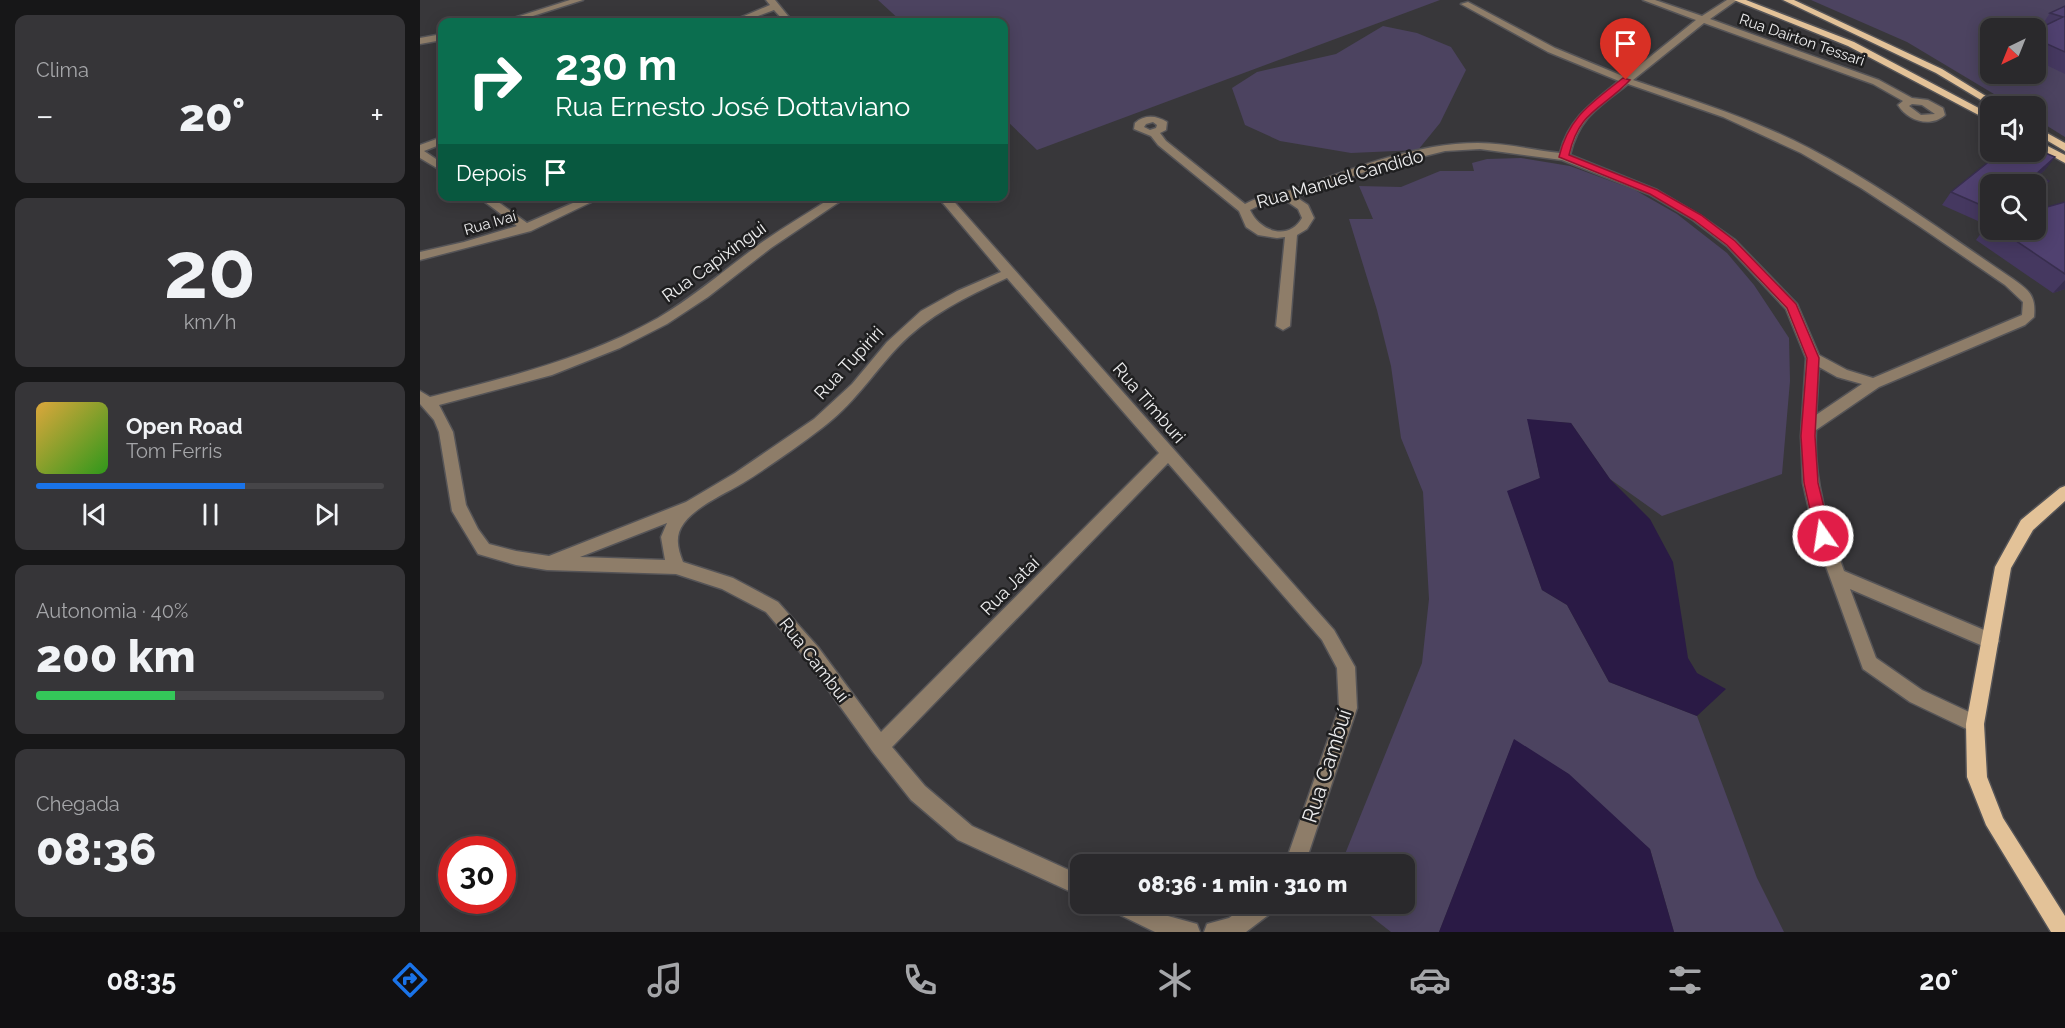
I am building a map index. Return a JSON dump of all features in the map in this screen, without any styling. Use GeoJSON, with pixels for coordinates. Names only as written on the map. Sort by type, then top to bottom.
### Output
{"type":"FeatureCollection","features":[{"type":"Feature","properties":{"kind":"main road"},"geometry":{"type":"LineString","coordinates":[[1738,0],[1917,70],[1939,71]]}},
{"type":"Feature","properties":{"kind":"main road"},"geometry":{"type":"LineString","coordinates":[[1788,0],[1939,71],[1980,96]]}},
{"type":"Feature","properties":{"kind":"main road"},"geometry":{"type":"LineString","coordinates":[[1851,44],[1980,113]]}},
{"type":"Feature","properties":{"kind":"main road"},"geometry":{"type":"LineString","coordinates":[[2046,136],[2065,148]]}},
{"type":"Feature","properties":{"kind":"main road"},"geometry":{"type":"LineString","coordinates":[[2046,149],[2065,160]]}},
{"type":"Feature","properties":{"kind":"main road"},"geometry":{"type":"LineString","coordinates":[[2063,932],[1996,825],[1977,777],[1975,724],[2003,567],[2027,525],[2065,492]]}},
{"type":"Feature","properties":{"kind":"street"},"geometry":{"type":"LineString","coordinates":[[519,18],[579,0]]}},
{"type":"Feature","properties":{"kind":"street","name":"Rua Dairton Tessari"},"geometry":{"type":"LineString","coordinates":[[1647,0],[1876,82],[1910,101]]}},
{"type":"Feature","properties":{"kind":"street"},"geometry":{"type":"LineString","coordinates":[[1564,157],[1569,136],[1584,114],[1701,21],[1733,0]]}},
{"type":"Feature","properties":{"kind":"street"},"geometry":{"type":"LineString","coordinates":[[743,18],[773,3],[786,18]]}},
{"type":"Feature","properties":{"kind":"street"},"geometry":{"type":"LineString","coordinates":[[1465,4],[1582,64],[1717,111],[1775,135],[1874,190],[2009,282],[2022,292],[2029,302],[2028,317],[2020,322],[1874,383],[1810,426]]}},
{"type":"Feature","properties":{"kind":"street"},"geometry":{"type":"LineString","coordinates":[[420,41],[438,38]]}},
{"type":"Feature","properties":{"kind":"street"},"geometry":{"type":"LineString","coordinates":[[1154,133],[1162,144],[1244,208],[1245,217],[1252,225],[1269,233],[1291,234],[1302,228],[1308,219],[1306,210],[1299,202],[1287,196]]}},
{"type":"Feature","properties":{"kind":"street"},"geometry":{"type":"LineString","coordinates":[[438,142],[420,151],[438,165]]}},
{"type":"Feature","properties":{"kind":"street","name":"Rua Manuel Candido"},"geometry":{"type":"LineString","coordinates":[[1244,208],[1263,199],[1287,196],[1369,167],[1445,148],[1480,146],[1564,157],[1653,192],[1697,218],[1731,243],[1792,307],[1813,358],[1808,436],[1811,483],[1823,536],[1869,663],[1916,696],[1975,724]]}},
{"type":"Feature","properties":{"kind":"street"},"geometry":{"type":"LineString","coordinates":[[489,201],[527,228]]}},
{"type":"Feature","properties":{"kind":"street","name":"Rua Ivaí"},"geometry":{"type":"LineString","coordinates":[[420,256],[485,241],[527,228],[588,201]]}},
{"type":"Feature","properties":{"kind":"street","name":"Rua Capixingui"},"geometry":{"type":"LineString","coordinates":[[424,399],[547,372],[615,345],[662,321],[704,294],[767,245],[835,201]]}},
{"type":"Feature","properties":{"kind":"street","name":"Rua Timburi"},"geometry":{"type":"LineString","coordinates":[[946,201],[1328,635]]}},
{"type":"Feature","properties":{"kind":"street"},"geometry":{"type":"LineString","coordinates":[[1283,326],[1291,234]]}},
{"type":"Feature","properties":{"kind":"street","name":"Rua Tupiriri"},"geometry":{"type":"LineString","coordinates":[[547,563],[690,506],[740,477],[819,423],[857,388],[892,345],[926,314],[961,294],[1009,273]]}},
{"type":"Feature","properties":{"kind":"street"},"geometry":{"type":"LineString","coordinates":[[1813,358],[1842,374],[1874,383]]}},
{"type":"Feature","properties":{"kind":"street","name":"Rua Cambuí"},"geometry":{"type":"LineString","coordinates":[[424,399],[450,438],[459,508],[484,549],[516,558],[547,563],[676,567],[727,583],[772,607],[812,653],[880,746],[918,793],[965,833],[1070,881]]}},
{"type":"Feature","properties":{"kind":"street","name":"Rua Jataí"},"geometry":{"type":"LineString","coordinates":[[880,746],[1168,454]]}},
{"type":"Feature","properties":{"kind":"street","name":"Rua Tupiriri"},"geometry":{"type":"LineString","coordinates":[[676,567],[667,542],[674,522],[690,506]]}},
{"type":"Feature","properties":{"kind":"street"},"geometry":{"type":"LineString","coordinates":[[1838,576],[1990,641]]}},
{"type":"Feature","properties":{"kind":"street","name":"Rua Cambuí"},"geometry":{"type":"LineString","coordinates":[[1298,854],[1348,708],[1346,667],[1328,635]]}},
{"type":"Feature","properties":{"kind":"street"},"geometry":{"type":"LineString","coordinates":[[1140,914],[1166,926],[1189,932]]}},
{"type":"Feature","properties":{"kind":"street"},"geometry":{"type":"LineString","coordinates":[[1215,932],[1234,928],[1253,914]]}},
{"type":"Feature","properties":{"kind":"shaded area"},"geometry":{"type":"Polygon","coordinates":[[[878,0],[1440,0],[1037,150],[1008,122],[1008,18],[898,18],[878,0]]]}},
{"type":"Feature","properties":{"kind":"shaded area"},"geometry":{"type":"Polygon","coordinates":[[[1811,0],[2065,0],[2065,137],[2046,125],[2046,96],[1997,96],[1907,42],[1811,0]]]}},
{"type":"Feature","properties":{"kind":"shaded area"},"geometry":{"type":"Polygon","coordinates":[[[1383,26],[1417,33],[1451,47],[1466,70],[1440,123],[1418,150],[1351,153],[1280,141],[1245,125],[1232,88],[1257,72],[1336,54],[1383,26]]]}},
{"type":"Feature","properties":{"kind":"shaded area"},"geometry":{"type":"Polygon","coordinates":[[[1521,158],[1570,166],[1635,190],[1677,214],[1727,253],[1754,285],[1789,338],[1790,381],[1782,474],[1662,516],[1610,479],[1571,423],[1528,420],[1540,478],[1508,492],[1542,590],[1567,605],[1609,682],[1697,716],[1757,878],[1784,932],[1674,932],[1650,849],[1514,740],[1439,932],[1391,932],[1368,914],[1415,914],[1415,854],[1345,854],[1422,663],[1429,599],[1423,492],[1401,438],[1391,366],[1377,310],[1349,219],[1373,219],[1359,186],[1401,187],[1440,171],[1474,171],[1472,163],[1487,159],[1521,158]]]}},
{"type":"Feature","properties":{"kind":"shaded area"},"geometry":{"type":"Polygon","coordinates":[[[1527,419],[1571,423],[1610,479],[1650,519],[1673,562],[1688,658],[1697,673],[1726,689],[1697,716],[1609,682],[1567,605],[1542,590],[1507,491],[1540,478],[1527,419]]]}},
{"type":"Feature","properties":{"kind":"shaded area"},"geometry":{"type":"Polygon","coordinates":[[[1514,739],[1569,774],[1650,849],[1674,932],[1439,932],[1514,739]]]}},
{"type":"Feature","properties":{"kind":"building"},"geometry":{"type":"Polygon","coordinates":[[[2065,6],[2065,52],[2046,43],[2046,25],[2063,17],[2050,13],[2065,6]]]}},
{"type":"Feature","properties":{"kind":"building"},"geometry":{"type":"Polygon","coordinates":[[[2046,153],[2055,157],[2036,174],[1980,174],[1980,205],[1951,192],[1988,162],[2046,162],[2046,153]]]}},
{"type":"Feature","properties":{"kind":"building"},"geometry":{"type":"Polygon","coordinates":[[[2065,202],[2065,274],[2015,240],[2046,240],[2046,207],[2065,202]]]}},
{"type":"Feature","properties":{"kind":"route"},"geometry":{"type":"LineString","coordinates":[[1626,80],[1584,114],[1569,136],[1564,157],[1653,192],[1697,218],[1731,243],[1774,285],[1792,307],[1813,358],[1808,436],[1811,483],[1823,536]]}}]}
